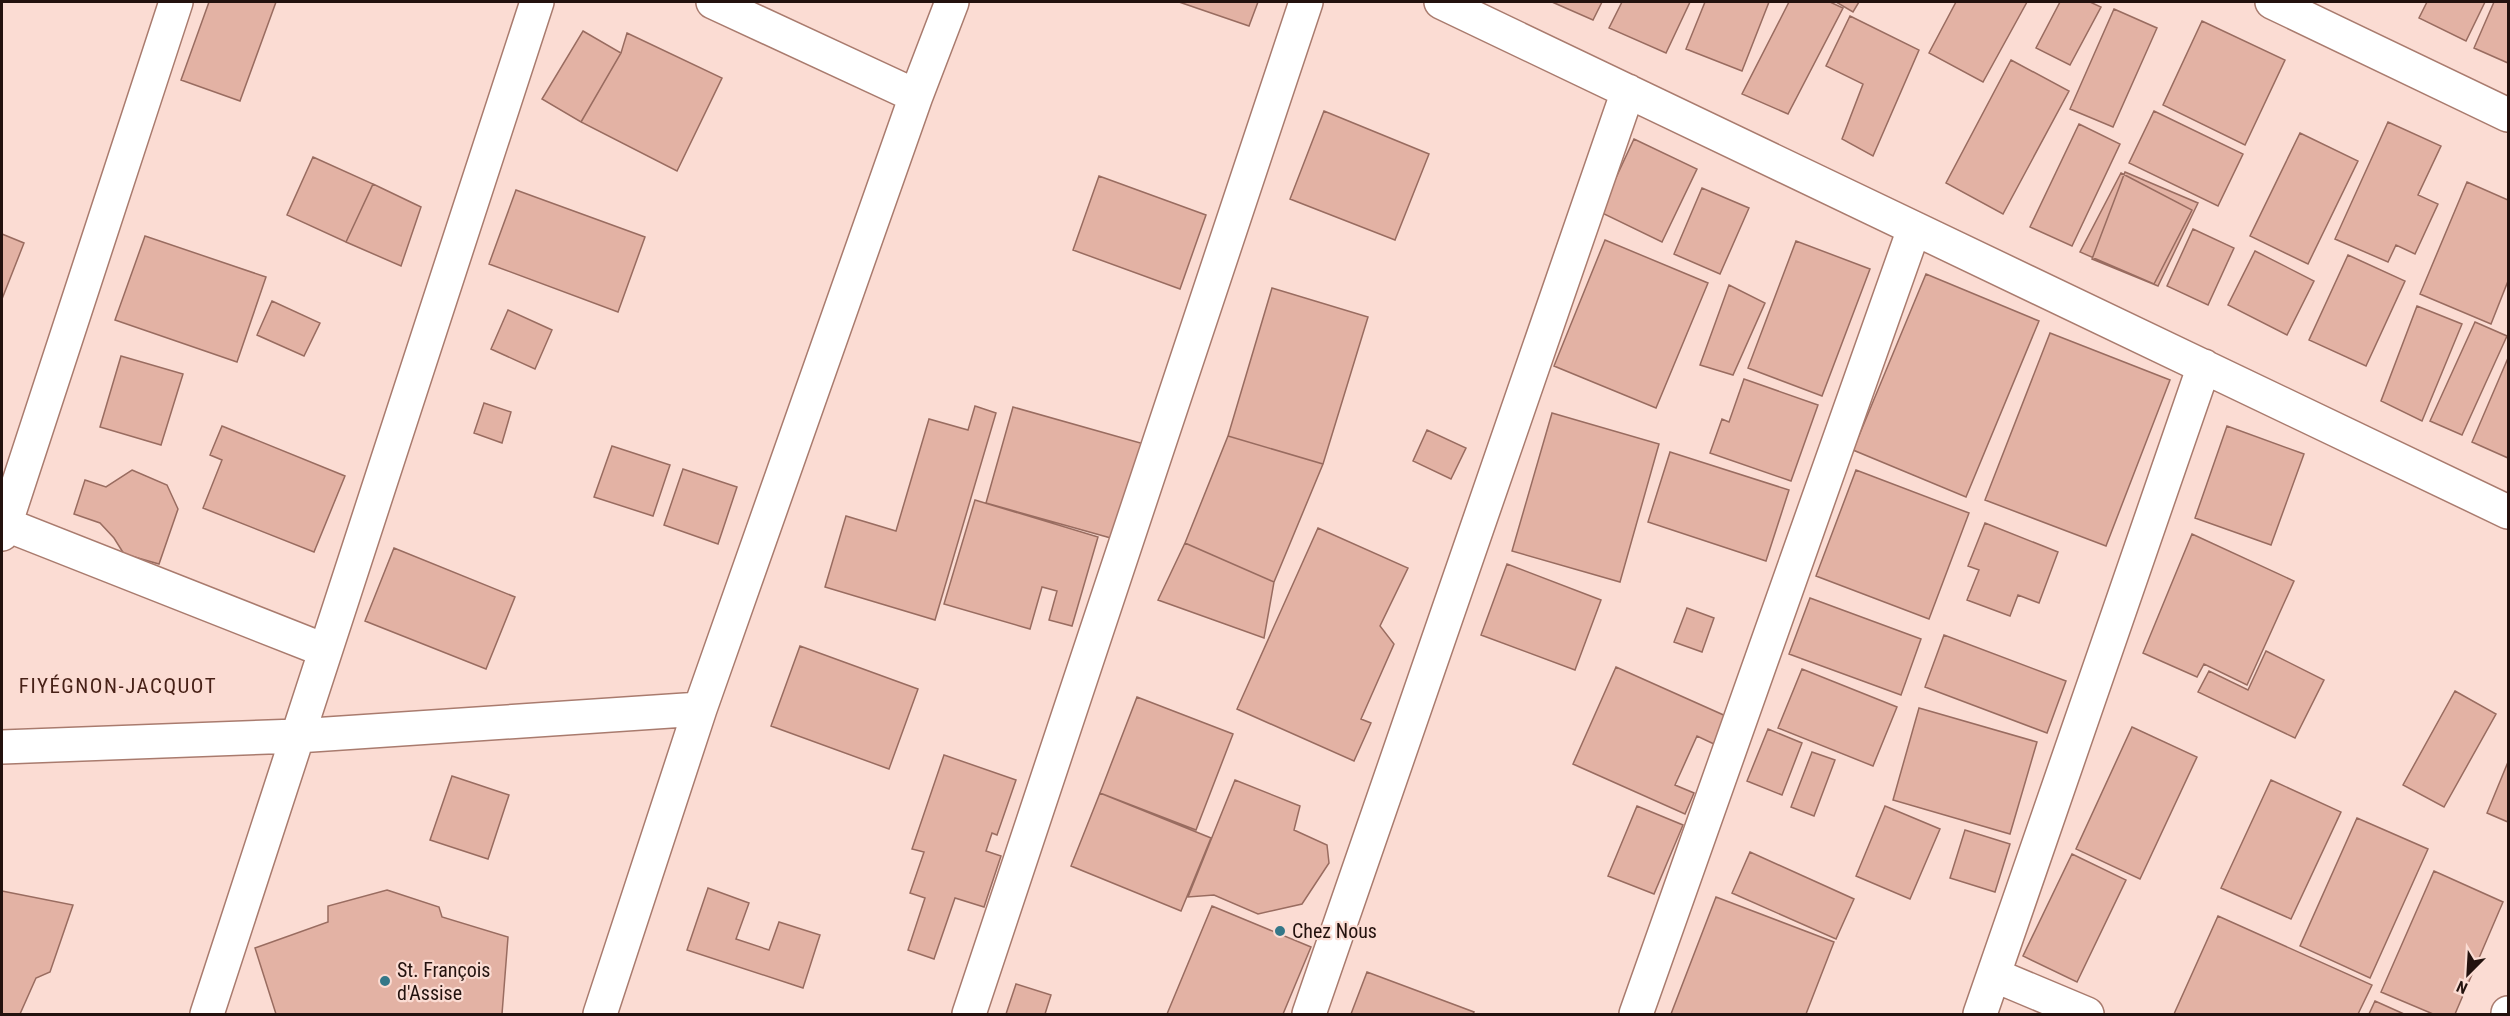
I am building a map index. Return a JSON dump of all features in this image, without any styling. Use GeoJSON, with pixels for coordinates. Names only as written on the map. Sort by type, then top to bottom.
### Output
{"type":"FeatureCollection","features":[{"type":"Feature","properties":{"kind":"street"},"geometry":{"type":"LineString","coordinates":[[176,2],[3,527],[324,650]]}},
{"type":"Feature","properties":{"kind":"street"},"geometry":{"type":"LineString","coordinates":[[207,1014],[537,2]]}},
{"type":"Feature","properties":{"kind":"street"},"geometry":{"type":"LineString","coordinates":[[713,2],[916,96]]}},
{"type":"Feature","properties":{"kind":"street"},"geometry":{"type":"LineString","coordinates":[[600,1014],[700,709],[916,96],[952,2]]}},
{"type":"Feature","properties":{"kind":"street"},"geometry":{"type":"LineString","coordinates":[[969,1014],[1306,2]]}},
{"type":"Feature","properties":{"kind":"street"},"geometry":{"type":"LineString","coordinates":[[1441,2],[2508,512]]}},
{"type":"Feature","properties":{"kind":"street"},"geometry":{"type":"LineString","coordinates":[[2272,2],[2508,115]]}},
{"type":"Feature","properties":{"kind":"street"},"geometry":{"type":"LineString","coordinates":[[1309,1014],[1628,91]]}},
{"type":"Feature","properties":{"kind":"street"},"geometry":{"type":"LineString","coordinates":[[1636,1014],[1914,229]]}},
{"type":"Feature","properties":{"kind":"street"},"geometry":{"type":"LineString","coordinates":[[1980,1014],[2204,366]]}},
{"type":"Feature","properties":{"kind":"street"},"geometry":{"type":"LineString","coordinates":[[2,747],[297,736],[700,709]]}},
{"type":"Feature","properties":{"kind":"street"},"geometry":{"type":"LineString","coordinates":[[1994,975],[2087,1014]]}},
{"type":"Feature","properties":{"kind":"building"},"geometry":{"type":"Polygon","coordinates":[[[209,2],[276,2],[240,101],[181,80],[209,2]]]}},
{"type":"Feature","properties":{"kind":"building"},"geometry":{"type":"Polygon","coordinates":[[[1179,2],[1258,2],[1249,26],[1179,2]]]}},
{"type":"Feature","properties":{"kind":"building"},"geometry":{"type":"Polygon","coordinates":[[[1552,2],[1602,2],[1593,20],[1552,2]]]}},
{"type":"Feature","properties":{"kind":"building"},"geometry":{"type":"Polygon","coordinates":[[[1622,2],[1690,2],[1666,53],[1609,28],[1622,2]]]}},
{"type":"Feature","properties":{"kind":"building"},"geometry":{"type":"Polygon","coordinates":[[[1705,2],[1769,2],[1742,71],[1686,49],[1705,2]]]}},
{"type":"Feature","properties":{"kind":"building"},"geometry":{"type":"Polygon","coordinates":[[[1789,2],[1830,2],[1843,8],[1788,114],[1742,94],[1789,2]]]}},
{"type":"Feature","properties":{"kind":"building"},"geometry":{"type":"Polygon","coordinates":[[[1836,2],[1859,2],[1853,12],[1836,2]]]}},
{"type":"Feature","properties":{"kind":"building"},"geometry":{"type":"Polygon","coordinates":[[[1956,2],[2027,2],[1983,82],[1929,53],[1956,2]]]}},
{"type":"Feature","properties":{"kind":"building"},"geometry":{"type":"Polygon","coordinates":[[[2060,2],[2090,2],[2101,7],[2070,65],[2036,48],[2060,2]]]}},
{"type":"Feature","properties":{"kind":"building"},"geometry":{"type":"Polygon","coordinates":[[[2427,2],[2485,2],[2466,41],[2419,18],[2427,2]]]}},
{"type":"Feature","properties":{"kind":"building"},"geometry":{"type":"Polygon","coordinates":[[[2494,2],[2508,2],[2508,63],[2474,48],[2494,2]]]}},
{"type":"Feature","properties":{"kind":"building"},"geometry":{"type":"Polygon","coordinates":[[[2114,9],[2157,28],[2113,127],[2070,109],[2114,9]]]}},
{"type":"Feature","properties":{"kind":"building"},"geometry":{"type":"Polygon","coordinates":[[[1850,16],[1919,50],[1873,156],[1842,139],[1863,84],[1826,66],[1850,16]]]}},
{"type":"Feature","properties":{"kind":"building"},"geometry":{"type":"Polygon","coordinates":[[[2202,21],[2285,60],[2245,145],[2163,105],[2202,21]]]}},
{"type":"Feature","properties":{"kind":"building"},"geometry":{"type":"Polygon","coordinates":[[[583,31],[621,53],[581,122],[542,99],[583,31]]]}},
{"type":"Feature","properties":{"kind":"building"},"geometry":{"type":"Polygon","coordinates":[[[627,33],[722,78],[677,171],[581,122],[621,53],[627,33]]]}},
{"type":"Feature","properties":{"kind":"building"},"geometry":{"type":"Polygon","coordinates":[[[2011,60],[2069,91],[2003,214],[1946,183],[2011,60]]]}},
{"type":"Feature","properties":{"kind":"building"},"geometry":{"type":"Polygon","coordinates":[[[1324,111],[1429,154],[1395,240],[1290,199],[1324,111]]]}},
{"type":"Feature","properties":{"kind":"building"},"geometry":{"type":"Polygon","coordinates":[[[2154,111],[2243,154],[2218,206],[2129,163],[2154,111]]]}},
{"type":"Feature","properties":{"kind":"building"},"geometry":{"type":"Polygon","coordinates":[[[2388,122],[2441,146],[2418,195],[2438,204],[2415,254],[2396,245],[2388,262],[2335,239],[2388,122]]]}},
{"type":"Feature","properties":{"kind":"building"},"geometry":{"type":"Polygon","coordinates":[[[2079,124],[2120,144],[2072,246],[2030,227],[2079,124]]]}},
{"type":"Feature","properties":{"kind":"building"},"geometry":{"type":"Polygon","coordinates":[[[2300,133],[2358,161],[2308,264],[2250,236],[2300,133]]]}},
{"type":"Feature","properties":{"kind":"building"},"geometry":{"type":"Polygon","coordinates":[[[1634,139],[1697,169],[1662,242],[1600,212],[1634,139]]]}},
{"type":"Feature","properties":{"kind":"building"},"geometry":{"type":"Polygon","coordinates":[[[313,157],[373,184],[346,242],[287,215],[313,157]]]}},
{"type":"Feature","properties":{"kind":"building"},"geometry":{"type":"Polygon","coordinates":[[[2125,172],[2198,203],[2158,286],[2092,259],[2125,172]]]}},
{"type":"Feature","properties":{"kind":"building"},"geometry":{"type":"Polygon","coordinates":[[[2121,173],[2192,210],[2154,284],[2080,252],[2121,173]]]}},
{"type":"Feature","properties":{"kind":"building"},"geometry":{"type":"Polygon","coordinates":[[[1099,176],[1206,215],[1180,289],[1073,250],[1099,176]]]}},
{"type":"Feature","properties":{"kind":"building"},"geometry":{"type":"Polygon","coordinates":[[[2467,182],[2508,200],[2508,281],[2491,324],[2420,294],[2467,182]]]}},
{"type":"Feature","properties":{"kind":"building"},"geometry":{"type":"Polygon","coordinates":[[[373,184],[421,207],[401,266],[346,242],[373,184]]]}},
{"type":"Feature","properties":{"kind":"building"},"geometry":{"type":"Polygon","coordinates":[[[1702,188],[1749,208],[1720,274],[1674,254],[1702,188]]]}},
{"type":"Feature","properties":{"kind":"building"},"geometry":{"type":"Polygon","coordinates":[[[516,190],[645,237],[618,312],[489,264],[516,190]]]}},
{"type":"Feature","properties":{"kind":"building"},"geometry":{"type":"Polygon","coordinates":[[[2193,229],[2234,248],[2208,305],[2167,286],[2193,229]]]}},
{"type":"Feature","properties":{"kind":"building"},"geometry":{"type":"Polygon","coordinates":[[[2,234],[24,243],[2,299],[2,234]]]}},
{"type":"Feature","properties":{"kind":"building"},"geometry":{"type":"Polygon","coordinates":[[[145,236],[266,277],[237,362],[115,320],[145,236]]]}},
{"type":"Feature","properties":{"kind":"building"},"geometry":{"type":"Polygon","coordinates":[[[1605,240],[1708,283],[1656,408],[1554,366],[1605,240]]]}},
{"type":"Feature","properties":{"kind":"building"},"geometry":{"type":"Polygon","coordinates":[[[1796,241],[1870,269],[1822,396],[1748,368],[1796,241]]]}},
{"type":"Feature","properties":{"kind":"building"},"geometry":{"type":"Polygon","coordinates":[[[2255,251],[2314,281],[2287,335],[2228,305],[2255,251]]]}},
{"type":"Feature","properties":{"kind":"building"},"geometry":{"type":"Polygon","coordinates":[[[2348,255],[2405,281],[2366,366],[2309,340],[2348,255]]]}},
{"type":"Feature","properties":{"kind":"building"},"geometry":{"type":"Polygon","coordinates":[[[1926,274],[2039,321],[1966,497],[1853,450],[1926,274]]]}},
{"type":"Feature","properties":{"kind":"building"},"geometry":{"type":"Polygon","coordinates":[[[1729,285],[1765,303],[1733,375],[1700,365],[1729,285]]]}},
{"type":"Feature","properties":{"kind":"building"},"geometry":{"type":"Polygon","coordinates":[[[1272,288],[1368,317],[1323,464],[1228,436],[1272,288]]]}},
{"type":"Feature","properties":{"kind":"building"},"geometry":{"type":"Polygon","coordinates":[[[272,301],[320,323],[304,356],[257,335],[272,301]]]}},
{"type":"Feature","properties":{"kind":"building"},"geometry":{"type":"Polygon","coordinates":[[[2417,306],[2462,324],[2422,421],[2381,401],[2417,306]]]}},
{"type":"Feature","properties":{"kind":"building"},"geometry":{"type":"Polygon","coordinates":[[[508,310],[552,330],[535,369],[491,349],[508,310]]]}},
{"type":"Feature","properties":{"kind":"building"},"geometry":{"type":"Polygon","coordinates":[[[2475,322],[2507,336],[2462,435],[2430,421],[2475,322]]]}},
{"type":"Feature","properties":{"kind":"building"},"geometry":{"type":"Polygon","coordinates":[[[2050,333],[2170,380],[2106,546],[1985,500],[2050,333]]]}},
{"type":"Feature","properties":{"kind":"building"},"geometry":{"type":"Polygon","coordinates":[[[121,356],[183,374],[161,445],[100,427],[121,356]]]}},
{"type":"Feature","properties":{"kind":"building"},"geometry":{"type":"Polygon","coordinates":[[[2508,358],[2508,458],[2472,442],[2508,358]]]}},
{"type":"Feature","properties":{"kind":"building"},"geometry":{"type":"Polygon","coordinates":[[[1744,379],[1818,405],[1791,481],[1710,453],[1722,419],[1729,422],[1744,379]]]}},
{"type":"Feature","properties":{"kind":"building"},"geometry":{"type":"Polygon","coordinates":[[[484,403],[511,412],[502,443],[474,433],[484,403]]]}},
{"type":"Feature","properties":{"kind":"building"},"geometry":{"type":"Polygon","coordinates":[[[975,406],[996,413],[935,620],[825,587],[846,516],[896,531],[929,419],[968,430],[975,406]]]}},
{"type":"Feature","properties":{"kind":"building"},"geometry":{"type":"Polygon","coordinates":[[[1013,407],[1144,444],[1118,540],[986,503],[1013,407]]]}},
{"type":"Feature","properties":{"kind":"building"},"geometry":{"type":"Polygon","coordinates":[[[1552,413],[1659,444],[1620,582],[1512,551],[1552,413]]]}},
{"type":"Feature","properties":{"kind":"building"},"geometry":{"type":"Polygon","coordinates":[[[222,426],[345,476],[314,552],[203,508],[222,460],[210,455],[222,426]]]}},
{"type":"Feature","properties":{"kind":"building"},"geometry":{"type":"Polygon","coordinates":[[[2227,426],[2304,454],[2271,545],[2195,518],[2227,426]]]}},
{"type":"Feature","properties":{"kind":"building"},"geometry":{"type":"Polygon","coordinates":[[[1427,430],[1466,448],[1451,479],[1413,461],[1427,430]]]}},
{"type":"Feature","properties":{"kind":"building"},"geometry":{"type":"Polygon","coordinates":[[[1228,436],[1323,464],[1274,582],[1185,543],[1228,436]]]}},
{"type":"Feature","properties":{"kind":"building"},"geometry":{"type":"Polygon","coordinates":[[[612,446],[670,465],[653,516],[594,497],[612,446]]]}},
{"type":"Feature","properties":{"kind":"building"},"geometry":{"type":"Polygon","coordinates":[[[1670,452],[1789,490],[1766,561],[1648,522],[1670,452]]]}},
{"type":"Feature","properties":{"kind":"building"},"geometry":{"type":"Polygon","coordinates":[[[683,469],[737,487],[718,544],[664,525],[683,469]]]}},
{"type":"Feature","properties":{"kind":"building"},"geometry":{"type":"Polygon","coordinates":[[[132,470],[167,485],[178,509],[159,564],[124,554],[114,538],[100,523],[74,514],[85,480],[106,487],[132,470]]]}},
{"type":"Feature","properties":{"kind":"building"},"geometry":{"type":"Polygon","coordinates":[[[1856,470],[1969,513],[1929,619],[1816,576],[1856,470]]]}},
{"type":"Feature","properties":{"kind":"building"},"geometry":{"type":"Polygon","coordinates":[[[975,500],[1098,537],[1072,626],[1049,620],[1057,591],[1042,587],[1030,629],[944,604],[975,500]]]}},
{"type":"Feature","properties":{"kind":"building"},"geometry":{"type":"Polygon","coordinates":[[[1985,523],[2058,552],[2039,603],[2018,595],[2010,616],[1967,600],[1979,570],[1968,566],[1985,523]]]}},
{"type":"Feature","properties":{"kind":"building"},"geometry":{"type":"Polygon","coordinates":[[[1318,528],[1408,568],[1380,626],[1394,644],[1361,719],[1371,723],[1354,761],[1237,709],[1318,528]]]}},
{"type":"Feature","properties":{"kind":"building"},"geometry":{"type":"Polygon","coordinates":[[[2192,534],[2294,581],[2247,685],[2204,664],[2197,677],[2143,653],[2192,534]]]}},
{"type":"Feature","properties":{"kind":"building"},"geometry":{"type":"Polygon","coordinates":[[[1185,543],[1274,582],[1264,638],[1158,600],[1185,543]]]}},
{"type":"Feature","properties":{"kind":"building"},"geometry":{"type":"Polygon","coordinates":[[[394,548],[515,597],[486,669],[365,621],[394,548]]]}},
{"type":"Feature","properties":{"kind":"building"},"geometry":{"type":"Polygon","coordinates":[[[1507,564],[1601,600],[1575,670],[1481,635],[1507,564]]]}},
{"type":"Feature","properties":{"kind":"building"},"geometry":{"type":"Polygon","coordinates":[[[1810,598],[1921,639],[1901,695],[1789,654],[1810,598]]]}},
{"type":"Feature","properties":{"kind":"building"},"geometry":{"type":"Polygon","coordinates":[[[1687,608],[1714,618],[1702,652],[1674,642],[1687,608]]]}},
{"type":"Feature","properties":{"kind":"building"},"geometry":{"type":"Polygon","coordinates":[[[1944,635],[2066,681],[2047,733],[1925,687],[1944,635]]]}},
{"type":"Feature","properties":{"kind":"building"},"geometry":{"type":"Polygon","coordinates":[[[800,646],[918,689],[889,769],[771,726],[800,646]]]}},
{"type":"Feature","properties":{"kind":"building"},"geometry":{"type":"Polygon","coordinates":[[[2266,651],[2324,680],[2295,738],[2198,692],[2209,671],[2248,690],[2266,651]]]}},
{"type":"Feature","properties":{"kind":"building"},"geometry":{"type":"Polygon","coordinates":[[[1616,667],[1728,717],[1716,745],[1697,736],[1675,785],[1694,793],[1685,814],[1573,764],[1616,667]]]}},
{"type":"Feature","properties":{"kind":"building"},"geometry":{"type":"Polygon","coordinates":[[[1802,669],[1897,707],[1873,766],[1778,728],[1802,669]]]}},
{"type":"Feature","properties":{"kind":"building"},"geometry":{"type":"Polygon","coordinates":[[[2455,691],[2496,714],[2444,807],[2403,785],[2455,691]]]}},
{"type":"Feature","properties":{"kind":"building"},"geometry":{"type":"Polygon","coordinates":[[[1137,697],[1233,734],[1196,830],[1100,793],[1137,697]]]}},
{"type":"Feature","properties":{"kind":"building"},"geometry":{"type":"Polygon","coordinates":[[[1919,708],[2037,742],[2010,834],[1893,800],[1919,708]]]}},
{"type":"Feature","properties":{"kind":"building"},"geometry":{"type":"Polygon","coordinates":[[[2132,727],[2197,757],[2140,879],[2076,849],[2132,727]]]}},
{"type":"Feature","properties":{"kind":"building"},"geometry":{"type":"Polygon","coordinates":[[[1768,729],[1802,743],[1782,795],[1747,781],[1768,729]]]}},
{"type":"Feature","properties":{"kind":"building"},"geometry":{"type":"Polygon","coordinates":[[[1812,752],[1835,760],[1814,816],[1791,807],[1812,752]]]}},
{"type":"Feature","properties":{"kind":"building"},"geometry":{"type":"Polygon","coordinates":[[[944,755],[1016,780],[997,835],[992,833],[986,851],[1001,856],[984,907],[955,898],[934,959],[908,950],[925,898],[910,893],[924,852],[912,849],[944,755]]]}},
{"type":"Feature","properties":{"kind":"building"},"geometry":{"type":"Polygon","coordinates":[[[2508,762],[2508,822],[2487,813],[2508,762]]]}},
{"type":"Feature","properties":{"kind":"building"},"geometry":{"type":"Polygon","coordinates":[[[452,776],[509,795],[488,859],[430,840],[452,776]]]}},
{"type":"Feature","properties":{"kind":"building"},"geometry":{"type":"Polygon","coordinates":[[[1235,780],[1300,806],[1294,830],[1327,845],[1329,863],[1302,904],[1258,914],[1214,895],[1188,897],[1235,780]]]}},
{"type":"Feature","properties":{"kind":"building"},"geometry":{"type":"Polygon","coordinates":[[[2271,780],[2341,812],[2291,919],[2221,888],[2271,780]]]}},
{"type":"Feature","properties":{"kind":"building"},"geometry":{"type":"Polygon","coordinates":[[[1100,793],[1211,838],[1181,911],[1071,866],[1100,793]]]}},
{"type":"Feature","properties":{"kind":"building"},"geometry":{"type":"Polygon","coordinates":[[[1637,806],[1683,825],[1654,894],[1608,876],[1637,806]]]}},
{"type":"Feature","properties":{"kind":"building"},"geometry":{"type":"Polygon","coordinates":[[[1885,806],[1940,829],[1910,899],[1856,876],[1885,806]]]}},
{"type":"Feature","properties":{"kind":"building"},"geometry":{"type":"Polygon","coordinates":[[[2357,818],[2428,849],[2370,978],[2300,946],[2357,818]]]}},
{"type":"Feature","properties":{"kind":"building"},"geometry":{"type":"Polygon","coordinates":[[[1965,830],[2010,844],[1995,892],[1950,878],[1965,830]]]}},
{"type":"Feature","properties":{"kind":"building"},"geometry":{"type":"Polygon","coordinates":[[[1750,852],[1854,899],[1836,939],[1732,893],[1750,852]]]}},
{"type":"Feature","properties":{"kind":"building"},"geometry":{"type":"Polygon","coordinates":[[[2072,854],[2126,880],[2077,982],[2023,956],[2072,854]]]}},
{"type":"Feature","properties":{"kind":"building"},"geometry":{"type":"Polygon","coordinates":[[[2434,871],[2503,902],[2455,1014],[2433,1014],[2381,992],[2434,871]]]}},
{"type":"Feature","properties":{"kind":"building"},"geometry":{"type":"Polygon","coordinates":[[[708,888],[749,903],[736,939],[769,950],[779,922],[820,935],[803,988],[687,950],[708,888]]]}},
{"type":"Feature","properties":{"kind":"building","name":"St. François d'Assise"},"geometry":{"type":"Polygon","coordinates":[[[387,890],[439,907],[442,917],[508,937],[502,1014],[276,1014],[255,948],[328,922],[328,906],[387,890]]]}},
{"type":"Feature","properties":{"kind":"building"},"geometry":{"type":"Polygon","coordinates":[[[2,891],[73,905],[50,972],[36,978],[20,1014],[2,1014],[2,891]]]}},
{"type":"Feature","properties":{"kind":"building"},"geometry":{"type":"Polygon","coordinates":[[[1716,897],[1834,942],[1806,1014],[1671,1014],[1716,897]]]}},
{"type":"Feature","properties":{"kind":"building"},"geometry":{"type":"Polygon","coordinates":[[[1212,906],[1311,947],[1283,1014],[1167,1014],[1212,906]]]}},
{"type":"Feature","properties":{"kind":"building"},"geometry":{"type":"Polygon","coordinates":[[[2218,916],[2372,985],[2358,1014],[2174,1014],[2218,916]]]}},
{"type":"Feature","properties":{"kind":"building"},"geometry":{"type":"Polygon","coordinates":[[[1367,972],[1474,1012],[1473,1014],[1351,1014],[1367,972]]]}},
{"type":"Feature","properties":{"kind":"building"},"geometry":{"type":"Polygon","coordinates":[[[1016,984],[1051,995],[1045,1014],[1006,1014],[1016,984]]]}},
{"type":"Feature","properties":{"kind":"building"},"geometry":{"type":"Polygon","coordinates":[[[2375,1001],[2404,1014],[2369,1014],[2375,1001]]]}},
{"type":"Feature","properties":{"kind":"place","name":"Chez Nous"},"geometry":{"type":"Point","coordinates":[1280,931]}},
{"type":"Feature","properties":{"kind":"place","name":"St. François d'Assise"},"geometry":{"type":"Point","coordinates":[385,981]}},
{"type":"Feature","properties":{"kind":"district","name":"FIYÉGNON-JACQUOT"},"geometry":{"type":"Point","coordinates":[118,686]}}]}
